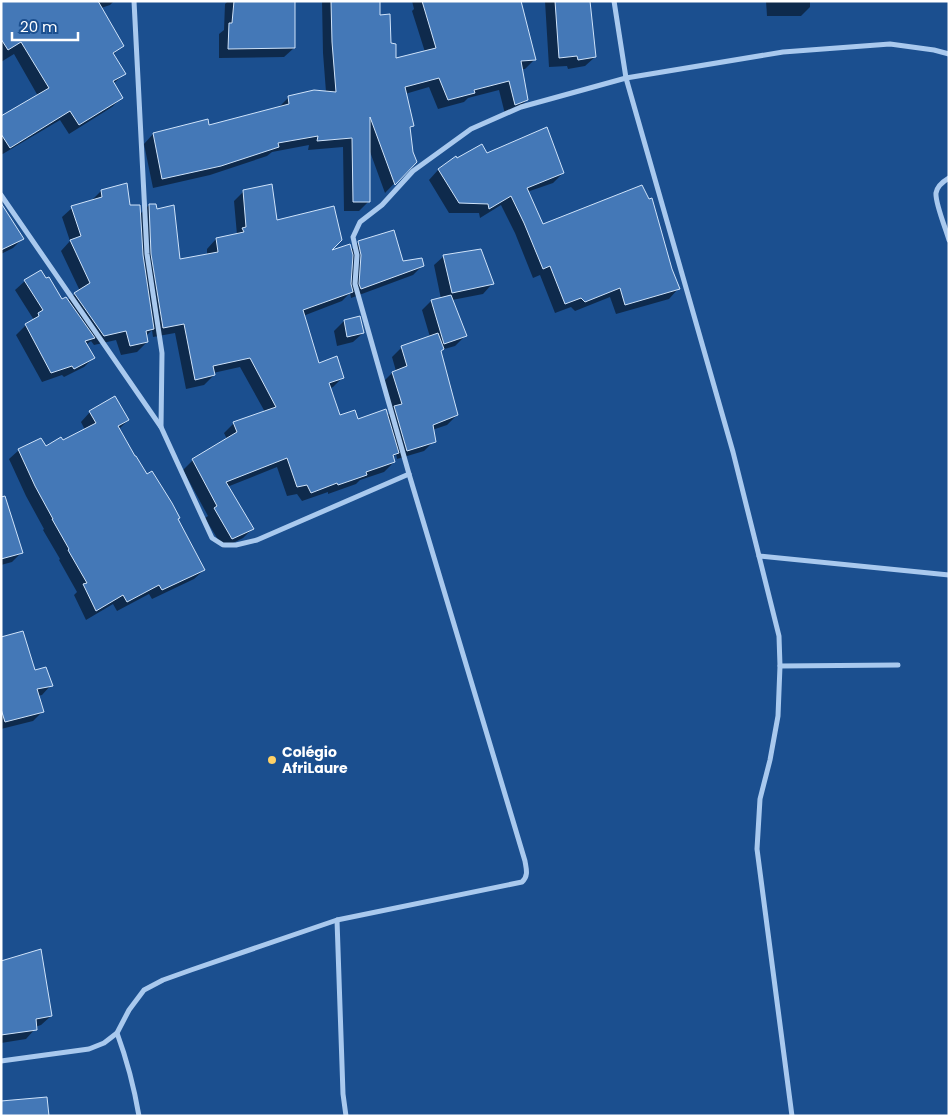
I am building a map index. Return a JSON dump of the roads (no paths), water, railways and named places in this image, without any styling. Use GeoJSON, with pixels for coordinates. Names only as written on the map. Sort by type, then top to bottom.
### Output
{"type":"FeatureCollection","features":[{"type":"Feature","properties":{"kind":"street"},"geometry":{"type":"LineString","coordinates":[[134,1],[147,254],[162,353],[161,427]]}},
{"type":"Feature","properties":{"kind":"street"},"geometry":{"type":"LineString","coordinates":[[614,1],[626,78],[733,452],[778,636],[780,666],[778,716],[770,760],[760,799],[757,849],[792,1116]]}},
{"type":"Feature","properties":{"kind":"street"},"geometry":{"type":"LineString","coordinates":[[1,1061],[89,1050],[104,1043],[117,1032],[129,1010],[144,990],[164,980],[337,920],[522,882],[525,879],[527,872],[525,861],[409,474],[355,284],[357,255],[353,237],[360,222],[382,206],[413,171],[471,129],[521,107],[626,78],[783,52],[890,44],[949,54]]}},
{"type":"Feature","properties":{"kind":"street"},"geometry":{"type":"LineString","coordinates":[[949,178],[945,180],[936,192],[949,240]]}},
{"type":"Feature","properties":{"kind":"street"},"geometry":{"type":"LineString","coordinates":[[1,195],[161,427],[212,538],[223,545],[236,545],[257,540],[409,474]]}},
{"type":"Feature","properties":{"kind":"street"},"geometry":{"type":"LineString","coordinates":[[759,556],[949,575]]}},
{"type":"Feature","properties":{"kind":"street"},"geometry":{"type":"LineString","coordinates":[[780,666],[898,665]]}},
{"type":"Feature","properties":{"kind":"street"},"geometry":{"type":"LineString","coordinates":[[337,920],[343,1094],[346,1116]]}},
{"type":"Feature","properties":{"kind":"street"},"geometry":{"type":"LineString","coordinates":[[117,1032],[132,1080],[139,1116]]}},
{"type":"Feature","properties":{"kind":"place","name":"Colégio AfriLaure"},"geometry":{"type":"Point","coordinates":[272,760]}}]}
